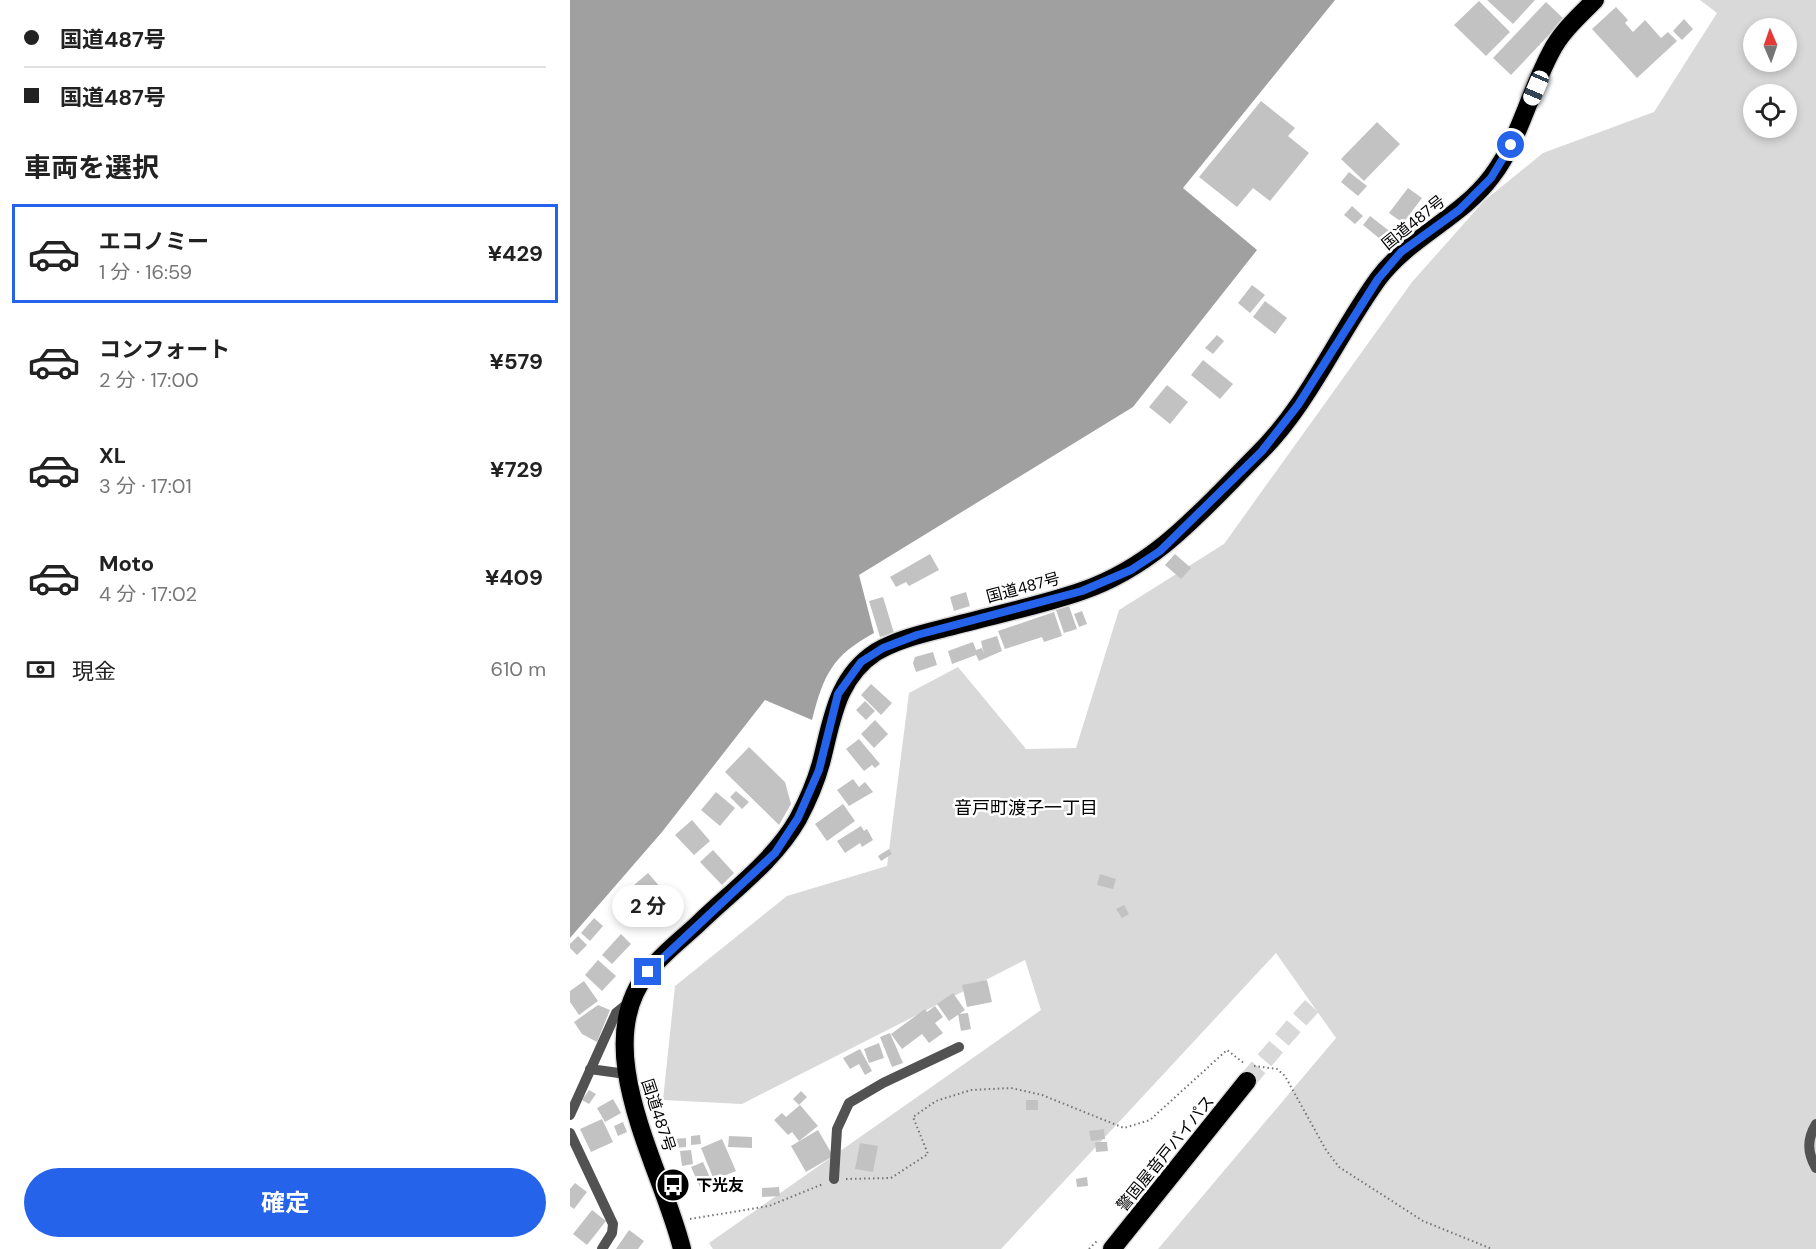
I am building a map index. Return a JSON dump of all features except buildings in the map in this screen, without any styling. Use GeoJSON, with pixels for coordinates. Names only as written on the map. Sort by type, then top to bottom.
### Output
{"type":"FeatureCollection","features":[{"type":"Feature","properties":{"kind":"highway","name":"国道487号"},"geometry":{"type":"LineString","coordinates":[[682,1249],[675,1221],[630,1095],[626,1074],[625,1025],[631,1000],[648,972],[775,853],[798,818],[819,770],[838,694],[861,662],[883,648],[917,635],[1082,591],[1131,570],[1160,551],[1262,451],[1298,405],[1378,279],[1401,252],[1459,210],[1491,178],[1511,145],[1552,50],[1571,24],[1595,0]]}},
{"type":"Feature","properties":{"kind":"highway","name":"警固屋音戸バイパス"},"geometry":{"type":"LineString","coordinates":[[1112,1249],[1247,1081]]}},
{"type":"Feature","properties":{"kind":"street"},"geometry":{"type":"LineString","coordinates":[[570,1114],[616,1013],[631,1000]]}},
{"type":"Feature","properties":{"kind":"street"},"geometry":{"type":"LineString","coordinates":[[834,1179],[837,1129],[849,1103],[883,1083],[959,1047]]}},
{"type":"Feature","properties":{"kind":"street"},"geometry":{"type":"LineString","coordinates":[[590,1069],[626,1074]]}},
{"type":"Feature","properties":{"kind":"street"},"geometry":{"type":"LineString","coordinates":[[1816,1124],[1808,1137],[1811,1160],[1816,1168]]}},
{"type":"Feature","properties":{"kind":"street"},"geometry":{"type":"LineString","coordinates":[[570,1133],[613,1224],[612,1233],[602,1249]]}},
{"type":"Feature","properties":{"kind":"path"},"geometry":{"type":"LineString","coordinates":[[675,1221],[769,1206],[834,1179],[891,1178],[928,1154],[913,1117],[936,1101],[971,1090],[1011,1088],[1042,1095],[1124,1128],[1150,1120],[1227,1050],[1245,1064],[1276,1069],[1285,1076],[1326,1150],[1339,1167],[1423,1221],[1492,1249]]}},
{"type":"Feature","properties":{"kind":"shaded area"},"geometry":{"type":"Polygon","coordinates":[[[570,0],[1335,0],[1183,188],[1257,250],[1133,407],[859,575],[874,633],[848,650],[832,668],[821,690],[812,720],[765,700],[662,832],[570,938],[570,0]]]}},
{"type":"Feature","properties":{"kind":"shaded area"},"geometry":{"type":"Polygon","coordinates":[[[1700,0],[1816,0],[1816,1249],[1158,1249],[1336,1038],[1276,953],[1001,1249],[713,1249],[709,1243],[1041,1010],[1025,960],[742,1104],[663,1100],[675,986],[787,896],[887,866],[909,693],[958,667],[1026,749],[1076,748],[1119,610],[1224,544],[1412,282],[1484,201],[1543,153],[1654,112],[1717,13],[1700,0]]]}},
{"type":"Feature","properties":{"kind":"tunnel"},"geometry":{"type":"LineString","coordinates":[[1247,1081],[1309,1009],[1360,958],[1426,908],[1477,878],[1529,853],[1584,832],[1641,816],[1698,805],[1757,800],[1816,799]]}},
{"type":"Feature","properties":{"kind":"place","name":"下光友"},"geometry":{"type":"Point","coordinates":[673,1185]}},
{"type":"Feature","properties":{"kind":"district","name":"音戸町渡子一丁目"},"geometry":{"type":"Point","coordinates":[1026,808]}},
{"type":"Feature","properties":{"kind":"route"},"geometry":{"type":"LineString","coordinates":[[648,972],[775,853],[798,818],[819,770],[838,694],[861,662],[883,648],[917,635],[1082,591],[1131,570],[1160,551],[1262,451],[1298,405],[1378,279],[1401,252],[1459,210],[1491,178],[1511,145]]}}]}
